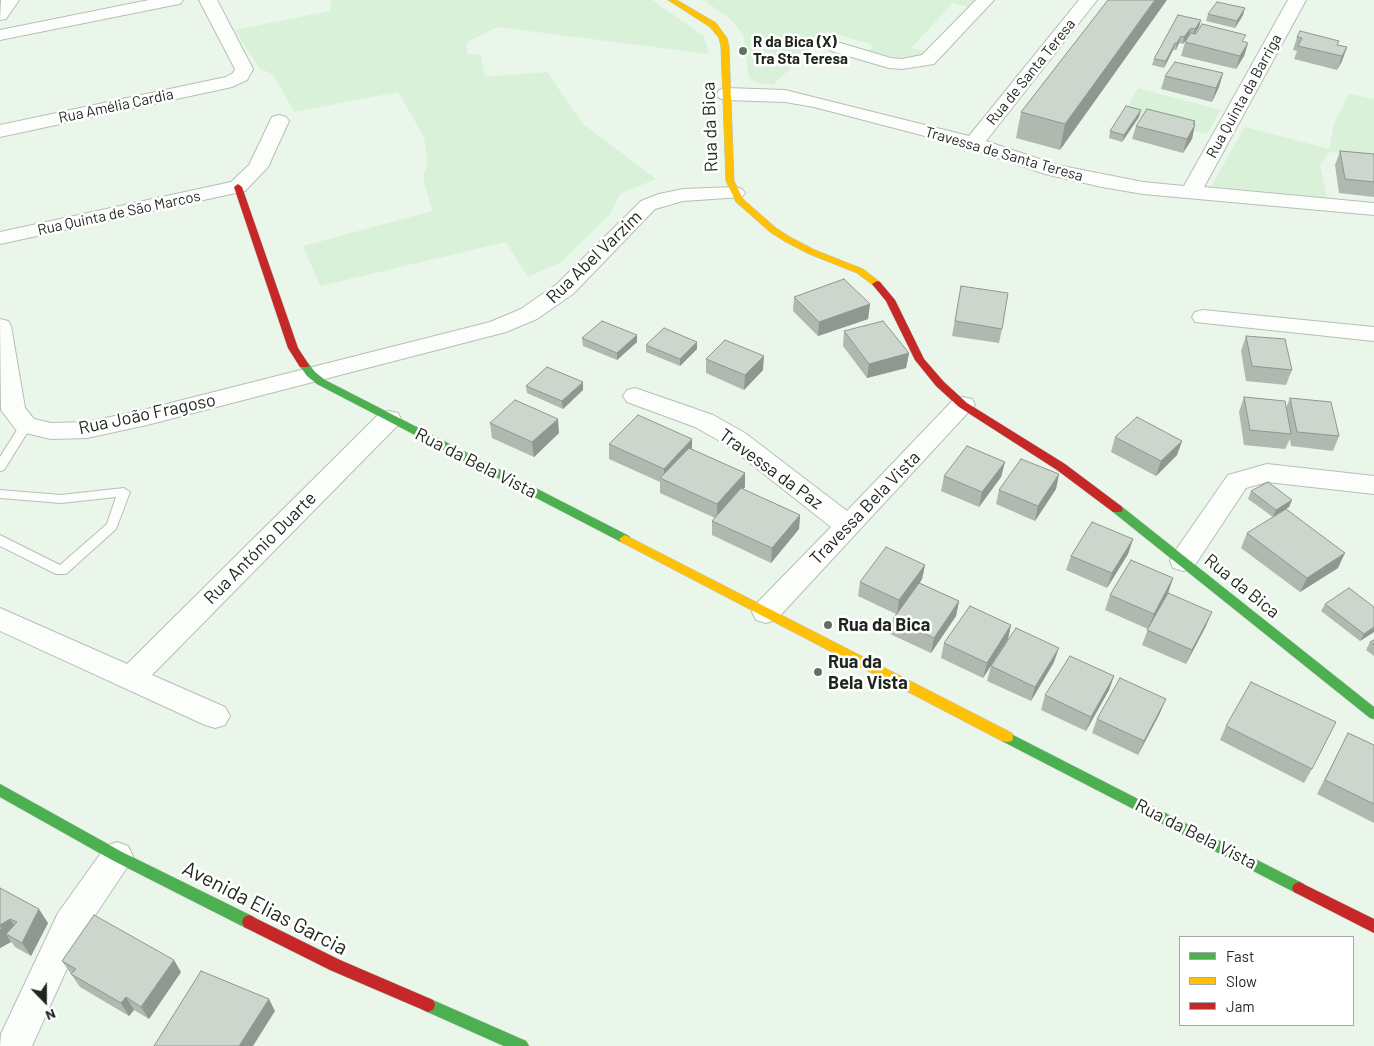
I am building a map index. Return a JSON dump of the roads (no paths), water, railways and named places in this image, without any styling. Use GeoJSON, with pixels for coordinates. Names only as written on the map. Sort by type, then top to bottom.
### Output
{"type":"FeatureCollection","features":[{"type":"Feature","properties":{"kind":"street"},"geometry":{"type":"LineString","coordinates":[[0,15],[10,0]]}},
{"type":"Feature","properties":{"kind":"street"},"geometry":{"type":"LineString","coordinates":[[0,35],[174,0]]}},
{"type":"Feature","properties":{"kind":"street","name":"Rua Amélia Cardia"},"geometry":{"type":"LineString","coordinates":[[0,131],[232,80],[241,76],[244,69],[208,0]]}},
{"type":"Feature","properties":{"kind":"street","name":"Rua da Bica"},"geometry":{"type":"LineString","coordinates":[[672,0],[713,25],[723,38],[730,180],[739,200],[773,230],[812,252],[860,271],[880,288],[890,300],[920,360],[940,384],[963,405],[1061,467],[1184,561],[1374,714]]}},
{"type":"Feature","properties":{"kind":"street"},"geometry":{"type":"LineString","coordinates":[[837,47],[889,63],[902,64],[928,60],[985,0]]}},
{"type":"Feature","properties":{"kind":"street","name":"Rua de Santa Teresa"},"geometry":{"type":"LineString","coordinates":[[974,143],[1088,0]]}},
{"type":"Feature","properties":{"kind":"street","name":"Rua Quinta da Barriga"},"geometry":{"type":"LineString","coordinates":[[1191,192],[1297,0]]}},
{"type":"Feature","properties":{"kind":"street","name":"Travessa de Santa Teresa"},"geometry":{"type":"LineString","coordinates":[[726,94],[785,96],[974,143],[1052,170],[1143,188],[1374,210]]}},
{"type":"Feature","properties":{"kind":"street"},"geometry":{"type":"LineString","coordinates":[[238,188],[258,168],[279,121]]}},
{"type":"Feature","properties":{"kind":"street","name":"Rua Quinta de São Marcos"},"geometry":{"type":"LineString","coordinates":[[0,238],[238,188]]}},
{"type":"Feature","properties":{"kind":"street","name":"Rua da Bela Vista"},"geometry":{"type":"LineString","coordinates":[[238,188],[292,348],[311,374],[341,394],[1374,926]]}},
{"type":"Feature","properties":{"kind":"street","name":"Rua Abel Varzim"},"geometry":{"type":"LineString","coordinates":[[311,374],[513,322],[529,314],[565,289],[648,205],[674,196],[735,193]]}},
{"type":"Feature","properties":{"kind":"street"},"geometry":{"type":"LineString","coordinates":[[1204,316],[1374,334]]}},
{"type":"Feature","properties":{"kind":"street"},"geometry":{"type":"LineString","coordinates":[[0,326],[14,410],[26,425]]}},
{"type":"Feature","properties":{"kind":"street","name":"Rua João Fragoso"},"geometry":{"type":"LineString","coordinates":[[26,425],[51,431],[87,430],[146,417],[311,374]]}},
{"type":"Feature","properties":{"kind":"street","name":"Travessa da Paz"},"geometry":{"type":"LineString","coordinates":[[635,396],[704,421],[736,439],[848,526]]}},
{"type":"Feature","properties":{"kind":"street","name":"Travessa Bela Vista"},"geometry":{"type":"LineString","coordinates":[[766,612],[963,405]]}},
{"type":"Feature","properties":{"kind":"street","name":"Rua António Duarte"},"geometry":{"type":"LineString","coordinates":[[131,678],[389,419]]}},
{"type":"Feature","properties":{"kind":"street"},"geometry":{"type":"LineString","coordinates":[[1184,561],[1238,481],[1267,473],[1374,485]]}},
{"type":"Feature","properties":{"kind":"street"},"geometry":{"type":"LineString","coordinates":[[0,619],[215,716]]}},
{"type":"Feature","properties":{"kind":"street","name":"Avenida Elias Garcia"},"geometry":{"type":"LineString","coordinates":[[0,790],[117,856],[335,965],[521,1046]]}},
{"type":"Feature","properties":{"kind":"street"},"geometry":{"type":"LineString","coordinates":[[14,1046],[70,924],[117,856]]}},
{"type":"Feature","properties":{"kind":"lane"},"geometry":{"type":"LineString","coordinates":[[0,468],[26,425]]}},
{"type":"Feature","properties":{"kind":"lane"},"geometry":{"type":"LineString","coordinates":[[0,494],[61,499],[124,492],[112,526],[61,571],[0,540]]}},
{"type":"Feature","properties":{"kind":"place","name":"R da Bica (X) Tra Sta Teresa"},"geometry":{"type":"Point","coordinates":[743,51]}},
{"type":"Feature","properties":{"kind":"place","name":"Rua da Bica"},"geometry":{"type":"Point","coordinates":[828,625]}},
{"type":"Feature","properties":{"kind":"place","name":"Rua da Bela Vista"},"geometry":{"type":"Point","coordinates":[818,672]}}]}
